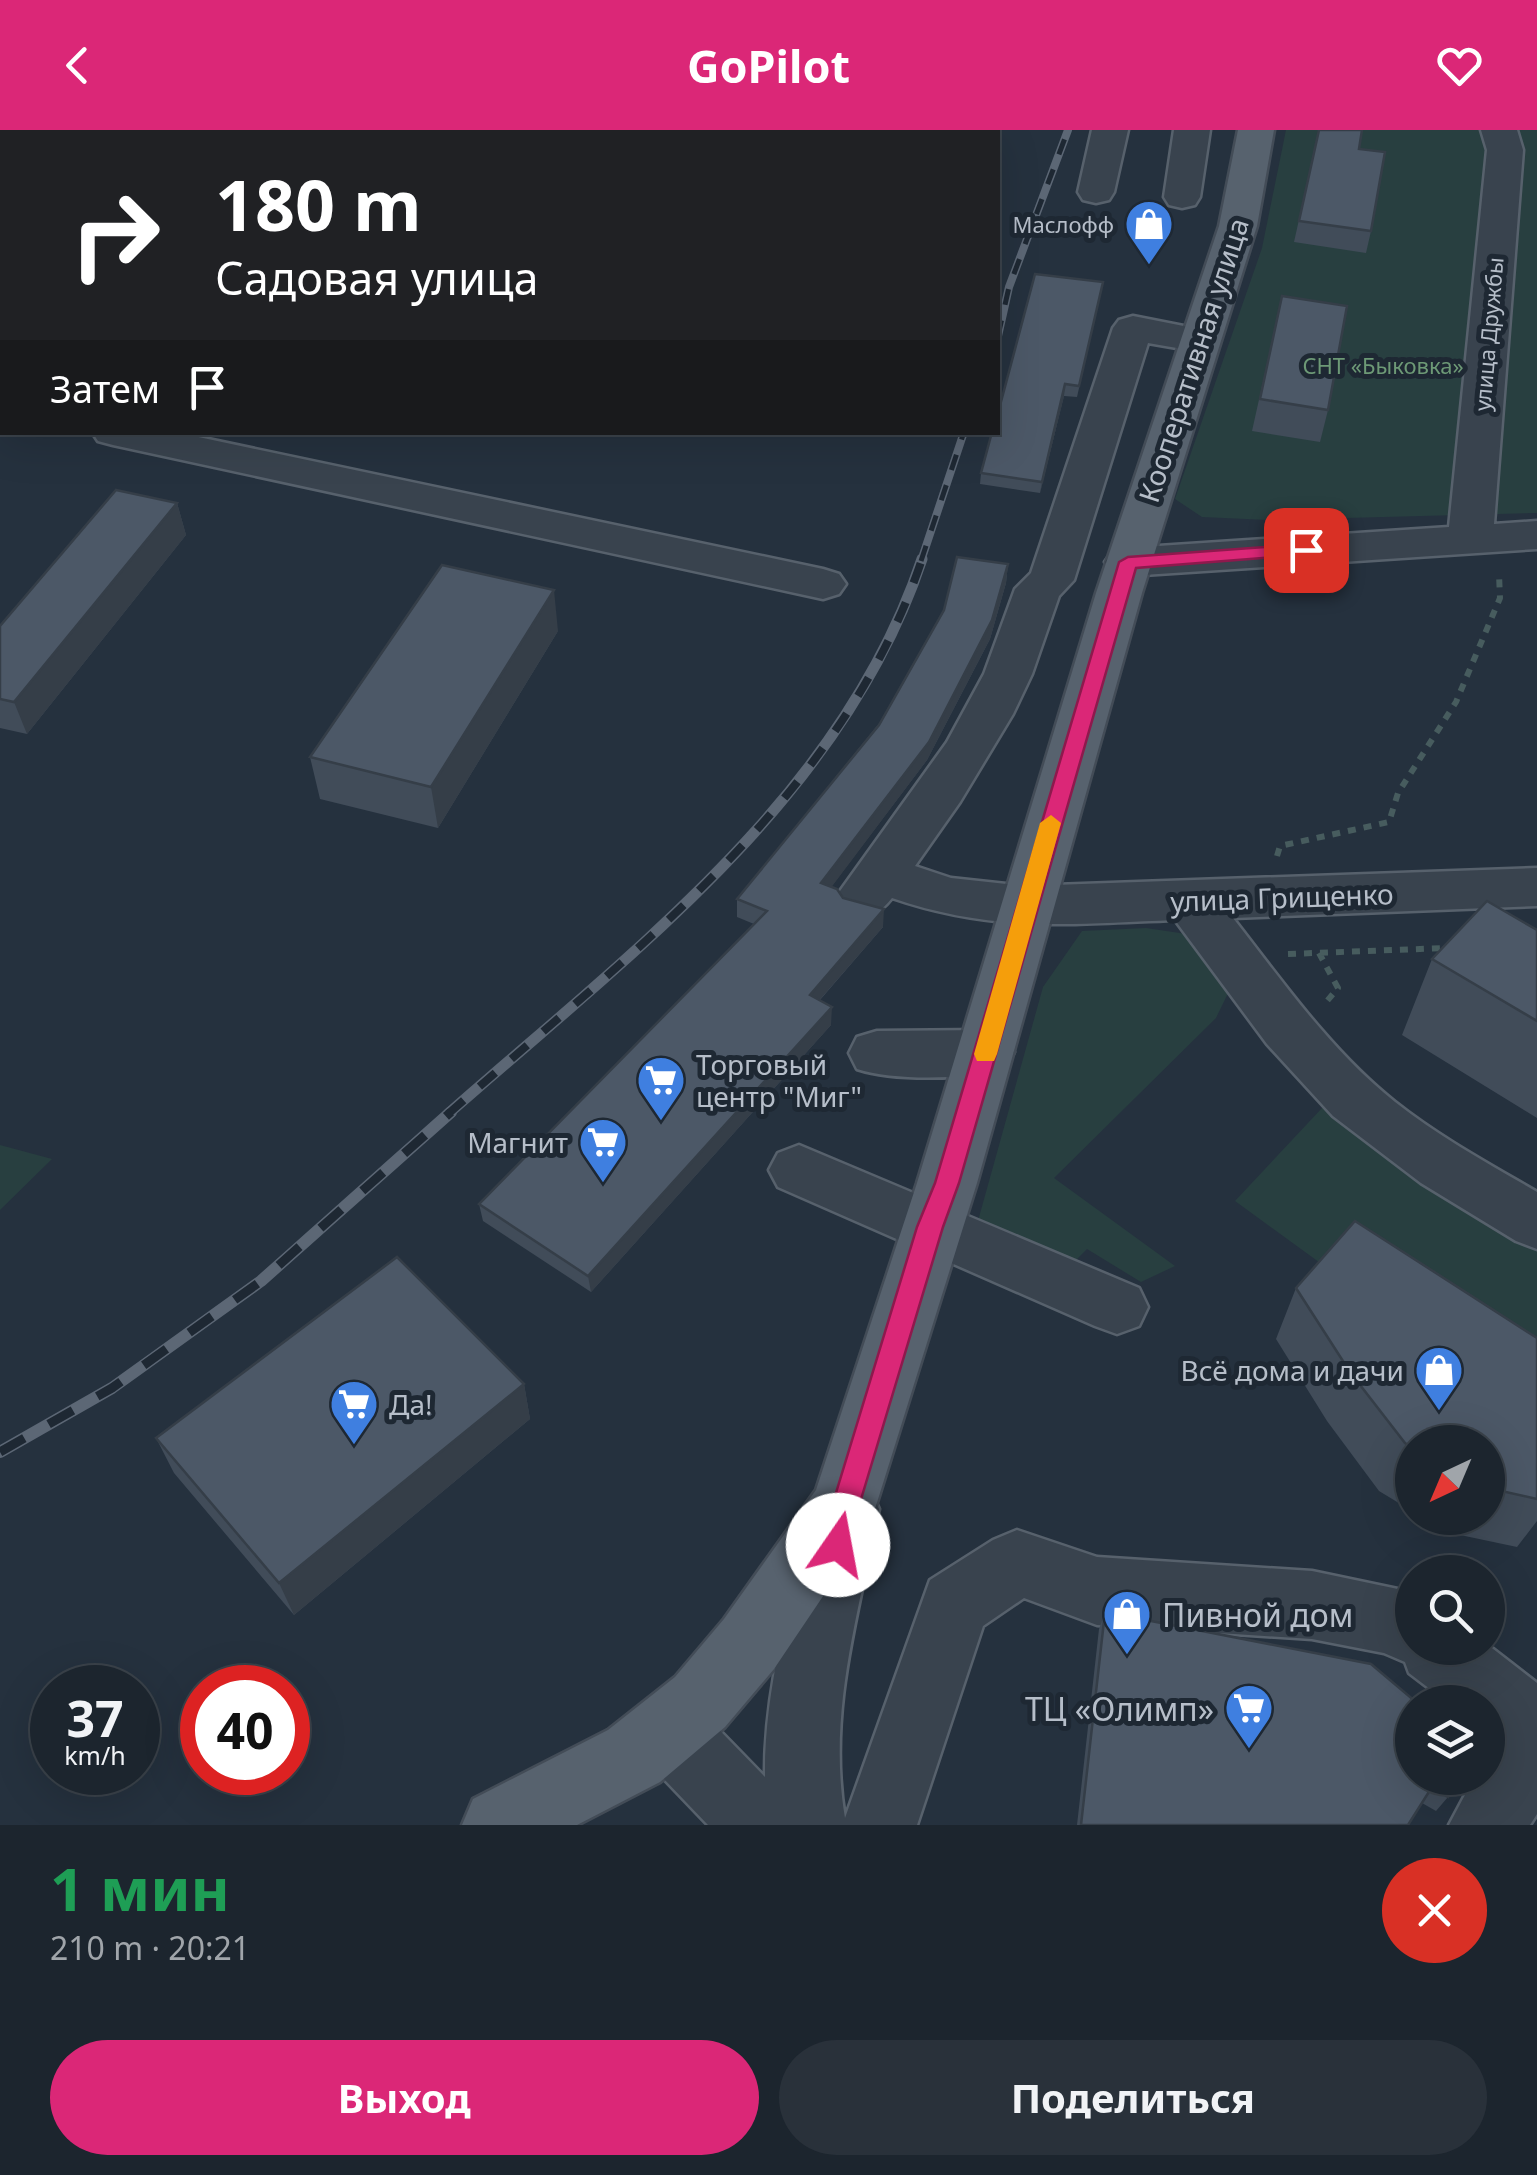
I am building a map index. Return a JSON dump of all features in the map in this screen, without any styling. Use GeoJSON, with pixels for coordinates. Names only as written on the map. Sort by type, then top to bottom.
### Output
{"type":"FeatureCollection","features":[{"type":"Feature","properties":{"kind":"main road","name":"Кооперативная улица"},"geometry":{"type":"LineString","coordinates":[[499,1825],[600,1776],[668,1730],[730,1668],[846,1506],[986,1052],[1124,578],[1238,226],[1253,130]]}},
{"type":"Feature","properties":{"kind":"street"},"geometry":{"type":"LineString","coordinates":[[1096,192],[1110,130]]}},
{"type":"Feature","properties":{"kind":"street"},"geometry":{"type":"LineString","coordinates":[[1182,197],[1192,130]]}},
{"type":"Feature","properties":{"kind":"street","name":"улица Дружбы"},"geometry":{"type":"LineString","coordinates":[[1499,130],[1505,150],[1501,537]]}},
{"type":"Feature","properties":{"kind":"street"},"geometry":{"type":"LineString","coordinates":[[1200,340],[1133,328],[1051,580],[1124,578],[1501,537]]}},
{"type":"Feature","properties":{"kind":"street"},"geometry":{"type":"LineString","coordinates":[[128,435],[823,584]]}},
{"type":"Feature","properties":{"kind":"street","name":"улица Грищенко"},"geometry":{"type":"LineString","coordinates":[[1051,580],[1038,589],[1006,678],[948,786],[871,886],[1026,906],[1537,887]]}},
{"type":"Feature","properties":{"kind":"street"},"geometry":{"type":"LineString","coordinates":[[1189,900],[1294,1040],[1355,1103],[1435,1160],[1537,1223]]}},
{"type":"Feature","properties":{"kind":"street"},"geometry":{"type":"LineString","coordinates":[[876,1054],[986,1052]]}},
{"type":"Feature","properties":{"kind":"street"},"geometry":{"type":"LineString","coordinates":[[799,1170],[1117,1307]]}},
{"type":"Feature","properties":{"kind":"street"},"geometry":{"type":"LineString","coordinates":[[809,1825],[799,1760],[800,1718],[846,1506]]}},
{"type":"Feature","properties":{"kind":"street"},"geometry":{"type":"LineString","coordinates":[[880,1825],[955,1604],[1017,1562],[1097,1591],[1312,1605],[1395,1621]]}},
{"type":"Feature","properties":{"kind":"street"},"geometry":{"type":"LineString","coordinates":[[1456,1665],[1537,1728]]}},
{"type":"Feature","properties":{"kind":"street"},"geometry":{"type":"LineString","coordinates":[[668,1730],[760,1825]]}},
{"type":"Feature","properties":{"kind":"street"},"geometry":{"type":"LineString","coordinates":[[1486,1825],[1537,1749]]}},
{"type":"Feature","properties":{"kind":"path"},"geometry":{"type":"LineString","coordinates":[[1268,898],[1280,846],[1388,822],[1398,793],[1456,702],[1500,598],[1501,537]]}},
{"type":"Feature","properties":{"kind":"path"},"geometry":{"type":"LineString","coordinates":[[1234,956],[1452,948]]}},
{"type":"Feature","properties":{"kind":"green space","name":"СНТ «Быковка»"},"geometry":{"type":"Polygon","coordinates":[[[1286,130],[1537,130],[1537,513],[1268,520],[1202,517],[1175,499],[1262,248],[1286,130]]]}},
{"type":"Feature","properties":{"kind":"green space"},"geometry":{"type":"Polygon","coordinates":[[[1146,928],[1193,935],[1231,987],[1216,1018],[1054,1178],[1175,1266],[1141,1282],[1087,1249],[1073,1263],[976,1228],[1043,987],[1082,931],[1146,928]]]}},
{"type":"Feature","properties":{"kind":"green space"},"geometry":{"type":"Polygon","coordinates":[[[1323,1107],[1537,1249],[1537,1408],[1334,1273],[1235,1201],[1323,1107]]]}},
{"type":"Feature","properties":{"kind":"green space"},"geometry":{"type":"Polygon","coordinates":[[[0,1145],[52,1159],[0,1210],[0,1145]]]}},
{"type":"Feature","properties":{"kind":"building"},"geometry":{"type":"Polygon","coordinates":[[[1319,130],[1362,130],[1359,149],[1385,152],[1371,231],[1299,221],[1319,130]]]}},
{"type":"Feature","properties":{"kind":"building"},"geometry":{"type":"Polygon","coordinates":[[[1035,274],[1103,282],[1079,386],[1065,384],[1042,482],[981,473],[991,435],[1000,435],[1000,405],[1035,274]]]}},
{"type":"Feature","properties":{"kind":"building"},"geometry":{"type":"Polygon","coordinates":[[[1282,296],[1347,306],[1328,410],[1260,399],[1282,296]]]}},
{"type":"Feature","properties":{"kind":"building"},"geometry":{"type":"Polygon","coordinates":[[[116,490],[177,503],[14,702],[0,699],[0,626],[116,490]]]}},
{"type":"Feature","properties":{"kind":"building"},"geometry":{"type":"Polygon","coordinates":[[[957,557],[1008,564],[992,620],[929,742],[821,883],[837,889],[843,898],[884,909],[810,995],[832,1007],[588,1276],[479,1204],[767,911],[737,899],[879,725],[944,610],[957,557]]]}},
{"type":"Feature","properties":{"kind":"building"},"geometry":{"type":"Polygon","coordinates":[[[442,565],[554,590],[431,787],[310,757],[442,565]]]}},
{"type":"Feature","properties":{"kind":"building"},"geometry":{"type":"Polygon","coordinates":[[[1487,901],[1537,930],[1537,1021],[1432,959],[1487,901]]]}},
{"type":"Feature","properties":{"kind":"building"},"geometry":{"type":"Polygon","coordinates":[[[1355,1221],[1537,1338],[1537,1499],[1505,1492],[1505,1425],[1395,1425],[1395,1430],[1350,1372],[1296,1288],[1355,1221]]]}},
{"type":"Feature","properties":{"kind":"building","name":"Да!"},"geometry":{"type":"Polygon","coordinates":[[[397,1257],[524,1384],[279,1583],[156,1438],[397,1257]]]}},
{"type":"Feature","properties":{"kind":"building","name":"ТЦ «Олимп»"},"geometry":{"type":"Polygon","coordinates":[[[1105,1612],[1371,1664],[1396,1685],[1395,1795],[1427,1795],[1408,1825],[1081,1825],[1105,1612]]]}},
{"type":"Feature","properties":{"kind":"railway"},"geometry":{"type":"LineString","coordinates":[[1000,327],[1009,287],[1068,130]]}},
{"type":"Feature","properties":{"kind":"railway"},"geometry":{"type":"LineString","coordinates":[[921,561],[963,435]]}},
{"type":"Feature","properties":{"kind":"railway"},"geometry":{"type":"LineString","coordinates":[[448,1114],[657,931],[785,797],[840,724],[886,645],[922,559]]}},
{"type":"Feature","properties":{"kind":"railway"},"geometry":{"type":"LineString","coordinates":[[0,1452],[112,1388],[261,1281],[451,1112]]}},
{"type":"Feature","properties":{"kind":"slow traffic"},"geometry":{"type":"LineString","coordinates":[[985,1054],[1051,823]]}},
{"type":"Feature","properties":{"kind":"place","name":"Маслофф"},"geometry":{"type":"Point","coordinates":[1149,266]}},
{"type":"Feature","properties":{"kind":"place","name":"Торговый центр \"Миг\""},"geometry":{"type":"Point","coordinates":[661,1122]}},
{"type":"Feature","properties":{"kind":"place","name":"Магнит"},"geometry":{"type":"Point","coordinates":[603,1184]}},
{"type":"Feature","properties":{"kind":"place","name":"Всё дома и дачи"},"geometry":{"type":"Point","coordinates":[1439,1412]}},
{"type":"Feature","properties":{"kind":"place","name":"Да!"},"geometry":{"type":"Point","coordinates":[354,1446]}},
{"type":"Feature","properties":{"kind":"place","name":"Пивной дом"},"geometry":{"type":"Point","coordinates":[1127,1656]}},
{"type":"Feature","properties":{"kind":"place","name":"ТЦ «Олимп»"},"geometry":{"type":"Point","coordinates":[1249,1750]}},
{"type":"Feature","properties":{"kind":"route"},"geometry":{"type":"LineString","coordinates":[[838,1545],[846,1506],[930,1227],[947,1183],[1128,562],[1306,550]]}}]}
